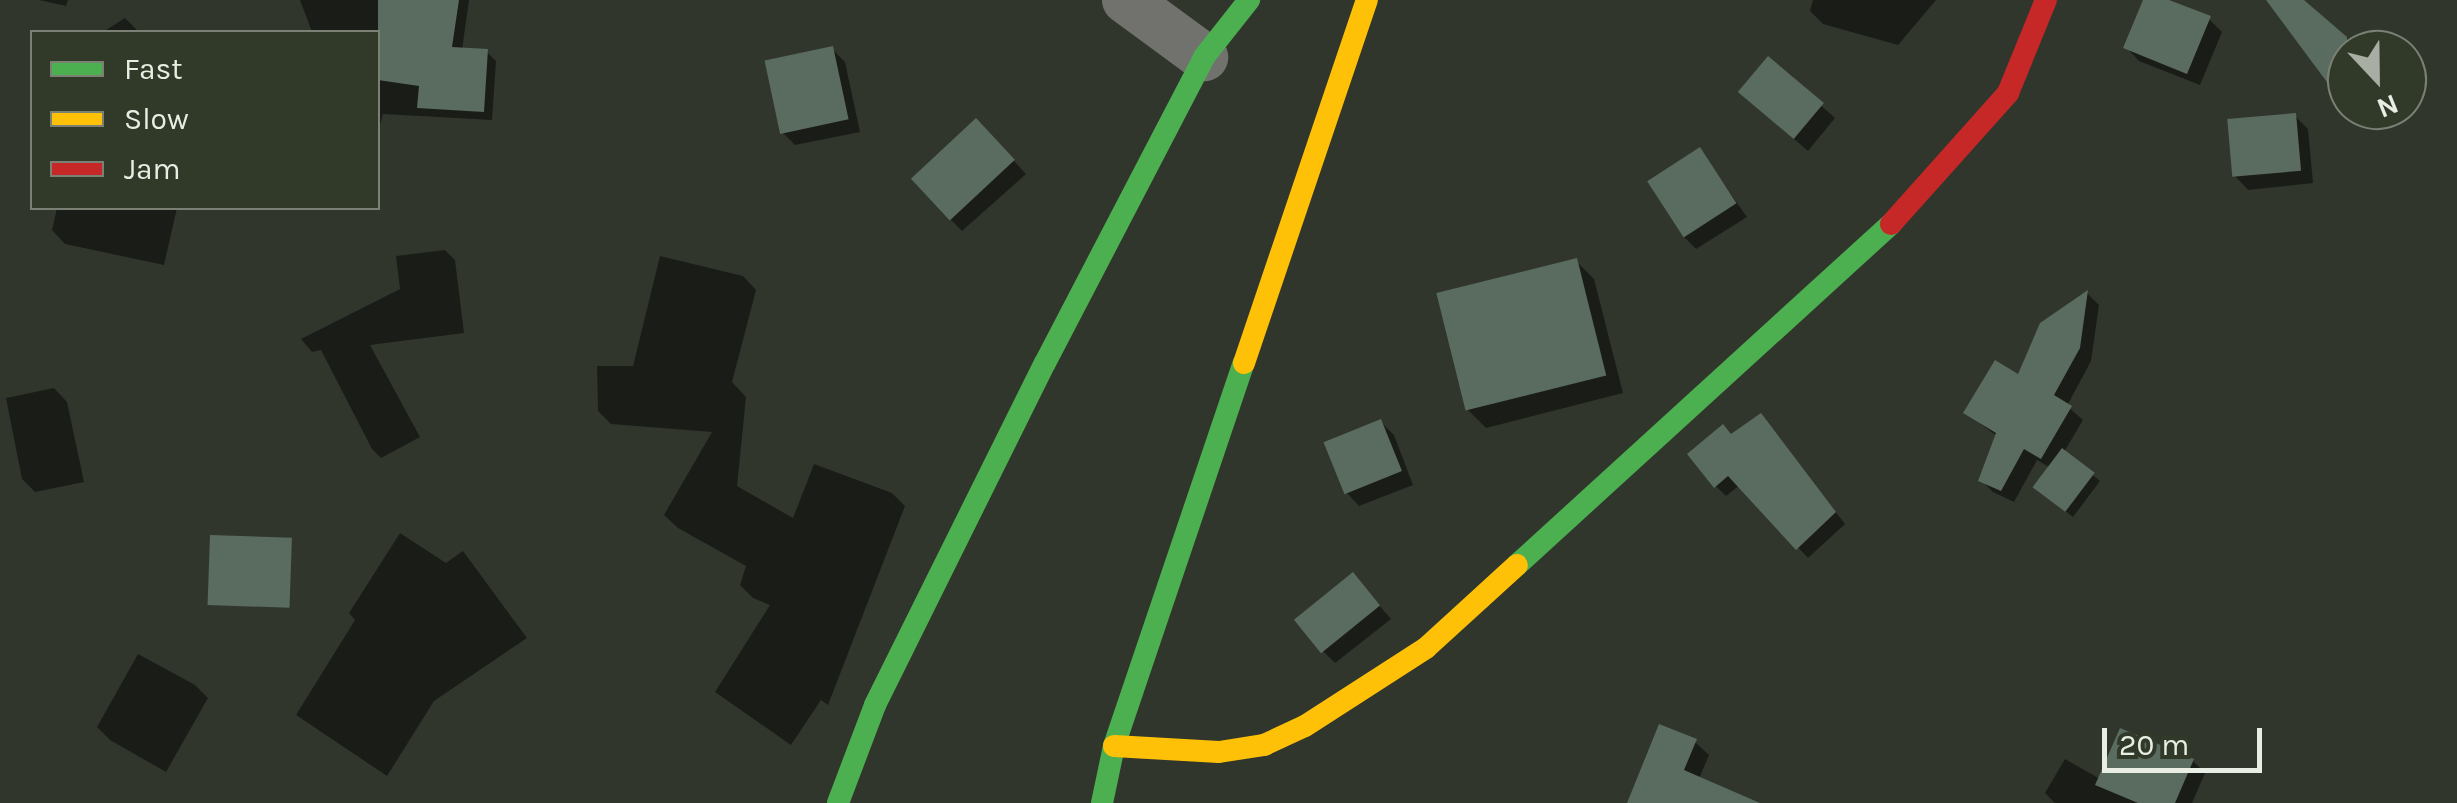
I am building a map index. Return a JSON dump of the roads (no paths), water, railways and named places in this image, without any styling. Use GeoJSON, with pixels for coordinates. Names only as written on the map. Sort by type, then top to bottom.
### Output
{"type":"FeatureCollection","features":[{"type":"Feature","properties":{"kind":"street"},"geometry":{"type":"LineString","coordinates":[[1126,0],[1204,56]]}},
{"type":"Feature","properties":{"kind":"street"},"geometry":{"type":"LineString","coordinates":[[838,803],[875,705],[1204,56],[1249,0]]}},
{"type":"Feature","properties":{"kind":"street"},"geometry":{"type":"LineString","coordinates":[[1102,803],[1114,746],[1366,0]]}},
{"type":"Feature","properties":{"kind":"street"},"geometry":{"type":"LineString","coordinates":[[1114,746],[1219,752],[1264,746],[1305,726],[1426,648],[1916,201],[2008,92],[2046,0]]}}]}
